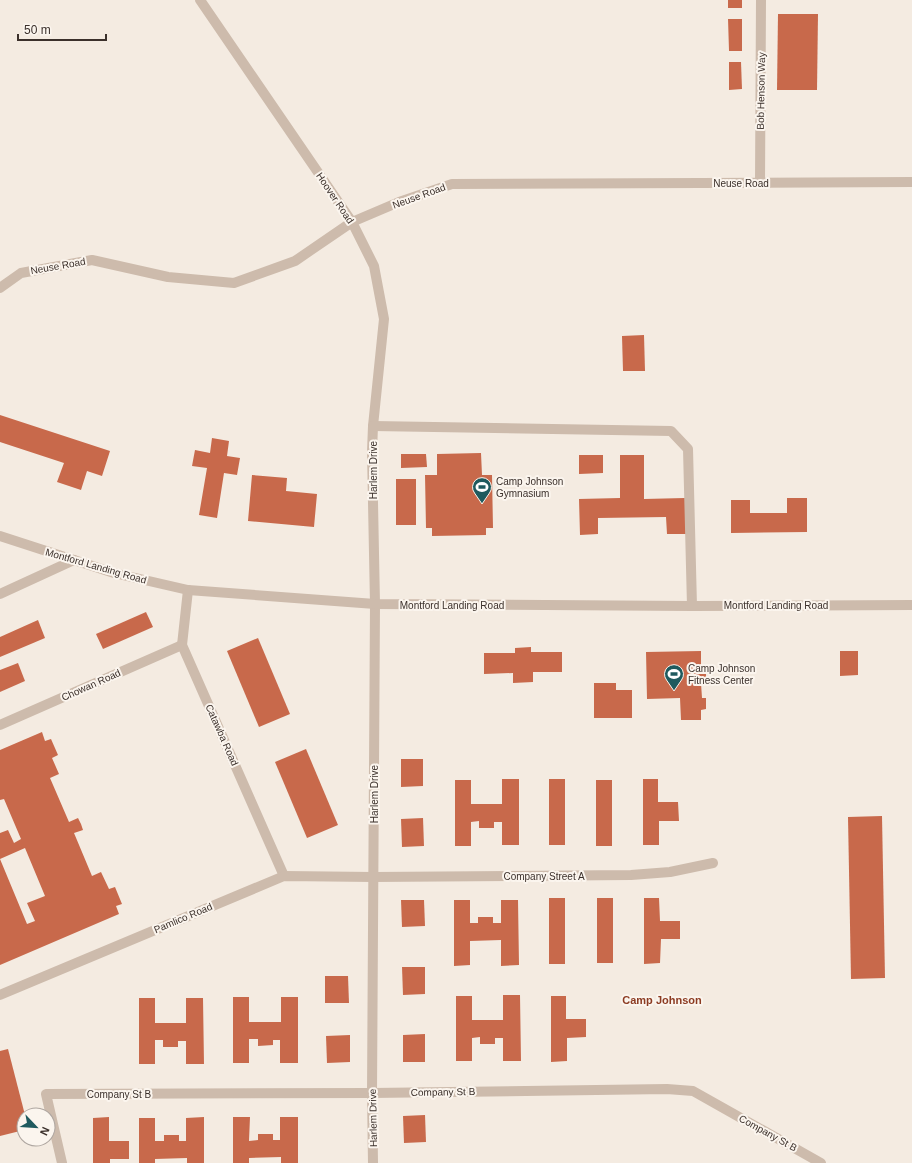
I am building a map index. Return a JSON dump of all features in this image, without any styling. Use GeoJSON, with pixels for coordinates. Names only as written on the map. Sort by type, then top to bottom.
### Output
{"type":"FeatureCollection","features":[{"type":"Feature","properties":{"kind":"street","name":"Hoover Road"},"geometry":{"type":"LineString","coordinates":[[200,0],[352,222],[374,266],[384,319],[373,426]]}},
{"type":"Feature","properties":{"kind":"street","name":"Bob Henson Way"},"geometry":{"type":"LineString","coordinates":[[760,183],[761,0]]}},
{"type":"Feature","properties":{"kind":"street","name":"Neuse Road"},"geometry":{"type":"LineString","coordinates":[[0,288],[21,273],[92,260],[168,277],[234,283],[295,261],[352,222],[399,202],[452,184],[912,182]]}},
{"type":"Feature","properties":{"kind":"street","name":"Harlem Drive"},"geometry":{"type":"LineString","coordinates":[[373,426],[372,452],[375,604],[372,1093],[373,1163]]}},
{"type":"Feature","properties":{"kind":"street"},"geometry":{"type":"LineString","coordinates":[[373,426],[671,430],[688,448],[692,606]]}},
{"type":"Feature","properties":{"kind":"street","name":"Montford Landing Road"},"geometry":{"type":"LineString","coordinates":[[0,536],[114,573],[188,590],[375,604],[692,606],[912,605]]}},
{"type":"Feature","properties":{"kind":"street"},"geometry":{"type":"LineString","coordinates":[[0,594],[74,560]]}},
{"type":"Feature","properties":{"kind":"street"},"geometry":{"type":"LineString","coordinates":[[182,645],[188,590]]}},
{"type":"Feature","properties":{"kind":"street","name":"Chowan Road"},"geometry":{"type":"LineString","coordinates":[[0,725],[182,645]]}},
{"type":"Feature","properties":{"kind":"street","name":"Catawba Road"},"geometry":{"type":"LineString","coordinates":[[182,645],[284,876]]}},
{"type":"Feature","properties":{"kind":"street","name":"Company Street A"},"geometry":{"type":"LineString","coordinates":[[373,877],[631,875],[670,872],[713,862]]}},
{"type":"Feature","properties":{"kind":"street","name":"Pamlico Road"},"geometry":{"type":"LineString","coordinates":[[0,995],[284,876],[373,877]]}},
{"type":"Feature","properties":{"kind":"street","name":"Company St B"},"geometry":{"type":"LineString","coordinates":[[62,1163],[46,1094],[372,1093],[667,1089],[693,1091],[821,1163]]}},
{"type":"Feature","properties":{"kind":"building"},"geometry":{"type":"Polygon","coordinates":[[[728,0],[742,0],[742,8],[728,8],[728,0]]]}},
{"type":"Feature","properties":{"kind":"building"},"geometry":{"type":"Polygon","coordinates":[[[778,14],[818,14],[817,90],[777,90],[778,14]]]}},
{"type":"Feature","properties":{"kind":"building"},"geometry":{"type":"Polygon","coordinates":[[[728,19],[742,19],[742,51],[729,51],[728,19]]]}},
{"type":"Feature","properties":{"kind":"building"},"geometry":{"type":"Polygon","coordinates":[[[729,62],[741,62],[742,89],[729,90],[729,62]]]}},
{"type":"Feature","properties":{"kind":"building"},"geometry":{"type":"Polygon","coordinates":[[[644,335],[645,371],[623,371],[622,336],[644,335]]]}},
{"type":"Feature","properties":{"kind":"building"},"geometry":{"type":"Polygon","coordinates":[[[0,415],[110,451],[102,476],[87,471],[81,490],[57,482],[64,463],[0,442],[0,415]]]}},
{"type":"Feature","properties":{"kind":"building"},"geometry":{"type":"Polygon","coordinates":[[[212,438],[229,441],[227,456],[240,458],[237,475],[224,473],[217,518],[199,515],[207,468],[192,466],[195,450],[210,453],[212,438]]]}},
{"type":"Feature","properties":{"kind":"building"},"geometry":{"type":"Polygon","coordinates":[[[481,453],[482,475],[492,475],[493,528],[486,528],[486,535],[432,536],[432,528],[426,528],[425,475],[437,475],[437,454],[481,453]]]}},
{"type":"Feature","properties":{"kind":"building"},"geometry":{"type":"Polygon","coordinates":[[[401,454],[426,454],[427,467],[401,468],[401,454]]]}},
{"type":"Feature","properties":{"kind":"building"},"geometry":{"type":"Polygon","coordinates":[[[579,455],[603,455],[603,473],[579,474],[579,455]]]}},
{"type":"Feature","properties":{"kind":"building"},"geometry":{"type":"Polygon","coordinates":[[[620,455],[644,455],[644,499],[685,498],[686,534],[667,534],[666,517],[598,518],[598,534],[580,535],[579,499],[620,498],[620,455]]]}},
{"type":"Feature","properties":{"kind":"building"},"geometry":{"type":"Polygon","coordinates":[[[252,475],[287,478],[286,491],[317,494],[314,527],[248,521],[252,475]]]}},
{"type":"Feature","properties":{"kind":"building"},"geometry":{"type":"Polygon","coordinates":[[[396,479],[416,479],[416,525],[396,525],[396,479]]]}},
{"type":"Feature","properties":{"kind":"building"},"geometry":{"type":"Polygon","coordinates":[[[787,498],[807,498],[807,532],[731,533],[731,500],[750,500],[750,513],[787,513],[787,498]]]}},
{"type":"Feature","properties":{"kind":"building"},"geometry":{"type":"Polygon","coordinates":[[[146,612],[153,627],[103,649],[96,634],[146,612]]]}},
{"type":"Feature","properties":{"kind":"building"},"geometry":{"type":"Polygon","coordinates":[[[38,620],[45,638],[0,657],[0,637],[38,620]]]}},
{"type":"Feature","properties":{"kind":"building"},"geometry":{"type":"Polygon","coordinates":[[[258,638],[290,714],[259,727],[227,651],[258,638]]]}},
{"type":"Feature","properties":{"kind":"building"},"geometry":{"type":"Polygon","coordinates":[[[531,647],[531,652],[562,652],[562,672],[533,672],[533,682],[513,683],[513,673],[484,674],[484,653],[515,653],[515,648],[531,647]]]}},
{"type":"Feature","properties":{"kind":"building","name":"Camp Johnson Fitness Center"},"geometry":{"type":"Polygon","coordinates":[[[701,651],[701,672],[706,672],[706,683],[701,683],[702,698],[706,698],[706,709],[701,710],[701,720],[681,720],[680,698],[647,699],[646,652],[701,651]]]}},
{"type":"Feature","properties":{"kind":"building"},"geometry":{"type":"Polygon","coordinates":[[[840,651],[858,651],[858,675],[840,676],[840,651]]]}},
{"type":"Feature","properties":{"kind":"building"},"geometry":{"type":"Polygon","coordinates":[[[18,663],[25,681],[0,692],[0,670],[18,663]]]}},
{"type":"Feature","properties":{"kind":"building"},"geometry":{"type":"Polygon","coordinates":[[[594,683],[616,683],[616,690],[632,690],[632,718],[594,718],[594,683]]]}},
{"type":"Feature","properties":{"kind":"building"},"geometry":{"type":"Polygon","coordinates":[[[42,732],[45,741],[51,739],[58,755],[52,758],[59,774],[50,778],[69,822],[78,818],[81,824],[83,830],[74,833],[92,876],[101,872],[109,889],[115,887],[122,904],[116,906],[119,914],[0,965],[0,859],[0,833],[8,830],[14,843],[21,839],[4,799],[0,800],[0,750],[42,732]],[[25,848],[0,859],[27,924],[35,921],[27,903],[45,896],[25,848]]]}},
{"type":"Feature","properties":{"kind":"building"},"geometry":{"type":"Polygon","coordinates":[[[306,749],[338,825],[307,838],[275,762],[306,749]]]}},
{"type":"Feature","properties":{"kind":"building"},"geometry":{"type":"Polygon","coordinates":[[[401,759],[423,759],[423,786],[401,787],[401,759]]]}},
{"type":"Feature","properties":{"kind":"building"},"geometry":{"type":"Polygon","coordinates":[[[502,779],[519,779],[519,845],[502,845],[502,822],[494,822],[494,828],[479,828],[479,821],[471,822],[471,846],[455,846],[455,780],[471,780],[471,804],[502,804],[502,779]]]}},
{"type":"Feature","properties":{"kind":"building"},"geometry":{"type":"Polygon","coordinates":[[[549,779],[565,779],[565,845],[549,845],[549,779]]]}},
{"type":"Feature","properties":{"kind":"building"},"geometry":{"type":"Polygon","coordinates":[[[643,779],[658,779],[658,802],[678,802],[679,821],[659,821],[659,845],[643,845],[643,779]]]}},
{"type":"Feature","properties":{"kind":"building"},"geometry":{"type":"Polygon","coordinates":[[[596,780],[612,780],[612,846],[596,846],[596,780]]]}},
{"type":"Feature","properties":{"kind":"building"},"geometry":{"type":"Polygon","coordinates":[[[882,816],[885,978],[851,979],[848,817],[882,816]]]}},
{"type":"Feature","properties":{"kind":"building"},"geometry":{"type":"Polygon","coordinates":[[[423,818],[424,846],[402,847],[401,819],[423,818]]]}},
{"type":"Feature","properties":{"kind":"building"},"geometry":{"type":"Polygon","coordinates":[[[549,898],[565,898],[565,964],[549,964],[549,898]]]}},
{"type":"Feature","properties":{"kind":"building"},"geometry":{"type":"Polygon","coordinates":[[[597,898],[613,898],[613,963],[597,963],[597,898]]]}},
{"type":"Feature","properties":{"kind":"building"},"geometry":{"type":"Polygon","coordinates":[[[644,898],[659,898],[660,921],[680,921],[680,939],[661,939],[660,963],[644,964],[644,898]]]}},
{"type":"Feature","properties":{"kind":"building"},"geometry":{"type":"Polygon","coordinates":[[[401,900],[424,900],[425,926],[402,927],[401,900]]]}},
{"type":"Feature","properties":{"kind":"building"},"geometry":{"type":"Polygon","coordinates":[[[454,900],[470,900],[470,923],[478,923],[478,917],[493,917],[493,923],[501,923],[501,900],[518,900],[519,965],[501,966],[501,940],[470,941],[470,965],[454,966],[454,900]]]}},
{"type":"Feature","properties":{"kind":"building"},"geometry":{"type":"Polygon","coordinates":[[[402,967],[425,967],[425,994],[403,995],[402,967]]]}},
{"type":"Feature","properties":{"kind":"building"},"geometry":{"type":"Polygon","coordinates":[[[325,976],[348,976],[349,1003],[325,1003],[325,976]]]}},
{"type":"Feature","properties":{"kind":"building"},"geometry":{"type":"Polygon","coordinates":[[[503,995],[520,995],[521,1061],[503,1061],[503,1038],[495,1038],[495,1044],[480,1044],[480,1037],[472,1038],[472,1061],[456,1061],[456,996],[472,996],[472,1020],[503,1020],[503,995]]]}},
{"type":"Feature","properties":{"kind":"building"},"geometry":{"type":"Polygon","coordinates":[[[551,996],[566,996],[566,1019],[586,1019],[586,1037],[567,1038],[567,1061],[551,1062],[551,996]]]}},
{"type":"Feature","properties":{"kind":"building"},"geometry":{"type":"Polygon","coordinates":[[[233,997],[249,997],[249,1022],[281,1022],[281,997],[298,997],[298,1063],[280,1063],[280,1040],[273,1040],[273,1045],[258,1046],[258,1039],[249,1039],[249,1063],[233,1063],[233,997]]]}},
{"type":"Feature","properties":{"kind":"building"},"geometry":{"type":"Polygon","coordinates":[[[139,998],[155,998],[155,1023],[186,1023],[186,998],[203,998],[204,1064],[186,1064],[186,1041],[178,1041],[178,1047],[163,1047],[163,1040],[155,1040],[155,1064],[139,1064],[139,998]]]}},
{"type":"Feature","properties":{"kind":"building"},"geometry":{"type":"Polygon","coordinates":[[[425,1034],[425,1062],[403,1062],[403,1035],[425,1034]]]}},
{"type":"Feature","properties":{"kind":"building"},"geometry":{"type":"Polygon","coordinates":[[[350,1035],[350,1062],[327,1063],[326,1036],[350,1035]]]}},
{"type":"Feature","properties":{"kind":"building"},"geometry":{"type":"Polygon","coordinates":[[[8,1049],[23,1107],[16,1107],[16,1132],[0,1136],[0,1051],[8,1049]]]}},
{"type":"Feature","properties":{"kind":"building"},"geometry":{"type":"Polygon","coordinates":[[[425,1115],[426,1142],[404,1143],[403,1116],[425,1115]]]}},
{"type":"Feature","properties":{"kind":"building"},"geometry":{"type":"Polygon","coordinates":[[[109,1117],[109,1141],[129,1141],[129,1159],[110,1159],[110,1163],[93,1163],[93,1118],[109,1117]]]}},
{"type":"Feature","properties":{"kind":"building"},"geometry":{"type":"Polygon","coordinates":[[[204,1117],[204,1163],[187,1163],[187,1158],[155,1159],[155,1163],[139,1163],[139,1118],[155,1118],[155,1141],[164,1141],[164,1135],[179,1135],[179,1141],[186,1141],[186,1118],[204,1117]]]}},
{"type":"Feature","properties":{"kind":"building"},"geometry":{"type":"Polygon","coordinates":[[[233,1117],[250,1117],[249,1141],[258,1140],[258,1134],[273,1134],[273,1140],[280,1140],[280,1117],[298,1117],[298,1163],[281,1163],[281,1157],[249,1158],[249,1163],[233,1163],[233,1117]]]}},
{"type":"Feature","properties":{"kind":"place","name":"Camp Johnson Gymnasium"},"geometry":{"type":"Point","coordinates":[482,504]}},
{"type":"Feature","properties":{"kind":"place","name":"Camp Johnson Fitness Center"},"geometry":{"type":"Point","coordinates":[674,691]}},
{"type":"Feature","properties":{"kind":"district","name":"Camp Johnson"},"geometry":{"type":"Point","coordinates":[662,1000]}}]}
